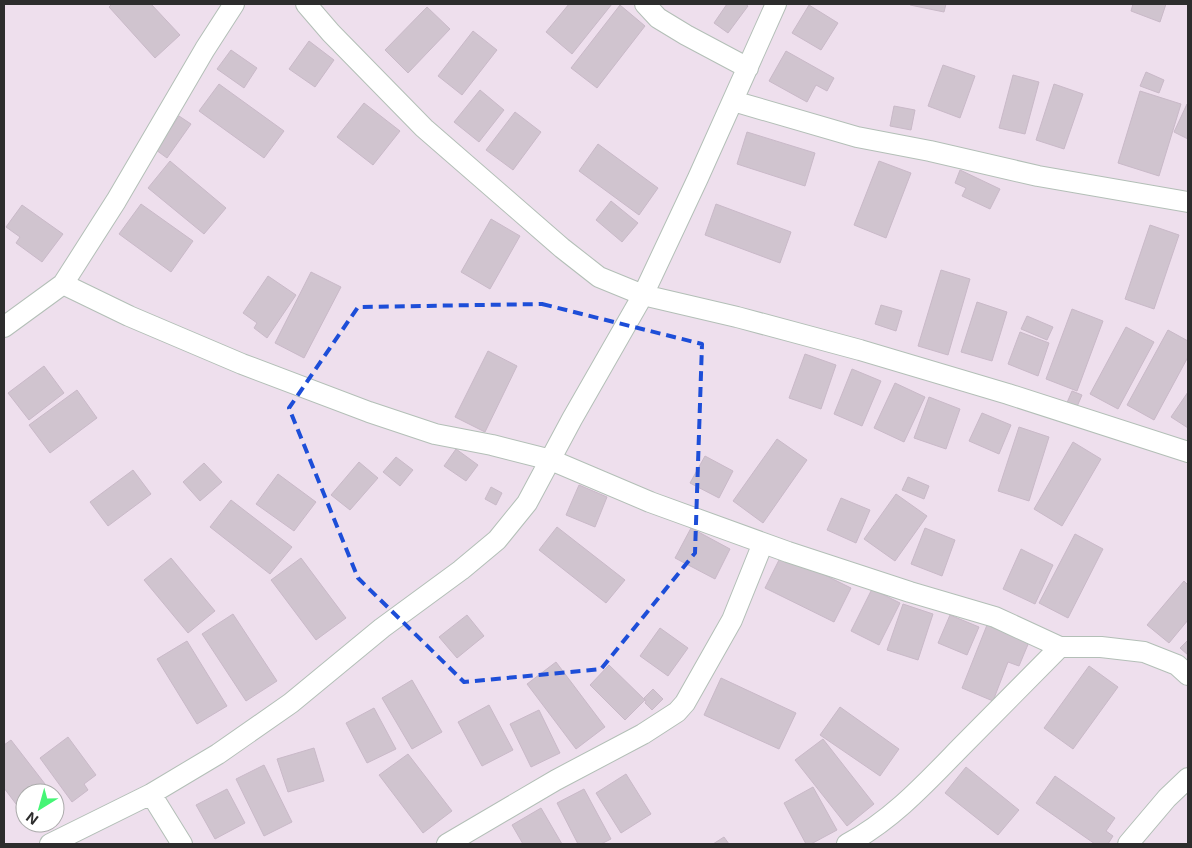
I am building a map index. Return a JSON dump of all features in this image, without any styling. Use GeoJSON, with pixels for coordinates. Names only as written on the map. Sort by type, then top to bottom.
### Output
{"type":"FeatureCollection","features":[{"type":"Feature","properties":{"kind":"street"},"geometry":{"type":"LineString","coordinates":[[4,327],[63,284],[116,201],[205,49],[234,4]]}},
{"type":"Feature","properties":{"kind":"street"},"geometry":{"type":"LineString","coordinates":[[306,4],[331,34],[424,128],[599,278],[643,295],[737,317],[860,350],[1008,394],[1188,452]]}},
{"type":"Feature","properties":{"kind":"street"},"geometry":{"type":"LineString","coordinates":[[645,4],[658,18],[686,36],[748,68]]}},
{"type":"Feature","properties":{"kind":"street"},"geometry":{"type":"LineString","coordinates":[[50,844],[151,794],[218,754],[291,703],[382,628],[461,570],[497,540],[527,504],[572,419],[643,295],[776,4]]}},
{"type":"Feature","properties":{"kind":"street"},"geometry":{"type":"LineString","coordinates":[[733,101],[857,138],[930,151],[1038,176],[1188,202]]}},
{"type":"Feature","properties":{"kind":"street"},"geometry":{"type":"LineString","coordinates":[[63,284],[128,316],[242,364],[369,412],[435,434],[492,445],[551,460],[650,502],[763,543],[910,592],[995,617],[1060,647],[1101,647],[1144,652],[1177,665],[1188,675]]}},
{"type":"Feature","properties":{"kind":"street"},"geometry":{"type":"LineString","coordinates":[[447,844],[556,780],[643,734],[677,712],[732,620],[763,543]]}},
{"type":"Feature","properties":{"kind":"street"},"geometry":{"type":"LineString","coordinates":[[847,844],[886,818],[928,780],[1060,647]]}},
{"type":"Feature","properties":{"kind":"street"},"geometry":{"type":"LineString","coordinates":[[1128,844],[1167,798],[1188,778]]}},
{"type":"Feature","properties":{"kind":"street"},"geometry":{"type":"LineString","coordinates":[[151,794],[182,844]]}},
{"type":"Feature","properties":{"kind":"highlighted area"},"geometry":{"type":"Polygon","coordinates":[[[542,304],[702,344],[695,553],[601,669],[464,682],[358,578],[289,408],[358,307],[542,304]]]}},
{"type":"Feature","properties":{"kind":"building"},"geometry":{"type":"Polygon","coordinates":[[[112,4],[151,4],[180,35],[155,58],[109,7],[112,4]]]}},
{"type":"Feature","properties":{"kind":"building"},"geometry":{"type":"Polygon","coordinates":[[[569,4],[612,4],[572,54],[546,32],[569,4]]]}},
{"type":"Feature","properties":{"kind":"building"},"geometry":{"type":"Polygon","coordinates":[[[727,4],[745,4],[748,6],[728,33],[714,23],[727,4]]]}},
{"type":"Feature","properties":{"kind":"building"},"geometry":{"type":"Polygon","coordinates":[[[910,4],[946,4],[944,12],[910,4]]]}},
{"type":"Feature","properties":{"kind":"building"},"geometry":{"type":"Polygon","coordinates":[[[1133,4],[1166,4],[1160,22],[1131,11],[1133,4]]]}},
{"type":"Feature","properties":{"kind":"building"},"geometry":{"type":"Polygon","coordinates":[[[620,5],[645,26],[597,88],[571,68],[620,5]]]}},
{"type":"Feature","properties":{"kind":"building"},"geometry":{"type":"Polygon","coordinates":[[[809,5],[838,23],[821,50],[792,33],[809,5]]]}},
{"type":"Feature","properties":{"kind":"building"},"geometry":{"type":"Polygon","coordinates":[[[427,7],[450,29],[408,73],[385,50],[427,7]]]}},
{"type":"Feature","properties":{"kind":"building"},"geometry":{"type":"Polygon","coordinates":[[[473,31],[497,50],[462,95],[438,76],[473,31]]]}},
{"type":"Feature","properties":{"kind":"building"},"geometry":{"type":"Polygon","coordinates":[[[309,41],[334,60],[315,87],[289,69],[309,41]]]}},
{"type":"Feature","properties":{"kind":"building"},"geometry":{"type":"Polygon","coordinates":[[[231,50],[257,68],[244,88],[217,69],[231,50]]]}},
{"type":"Feature","properties":{"kind":"building"},"geometry":{"type":"Polygon","coordinates":[[[786,51],[834,78],[827,91],[816,85],[807,102],[769,81],[786,51]]]}},
{"type":"Feature","properties":{"kind":"building"},"geometry":{"type":"Polygon","coordinates":[[[943,65],[975,76],[960,118],[928,106],[943,65]]]}},
{"type":"Feature","properties":{"kind":"building"},"geometry":{"type":"Polygon","coordinates":[[[1146,72],[1164,80],[1159,93],[1140,86],[1146,72]]]}},
{"type":"Feature","properties":{"kind":"building"},"geometry":{"type":"Polygon","coordinates":[[[1013,75],[1039,82],[1025,134],[999,128],[1013,75]]]}},
{"type":"Feature","properties":{"kind":"building"},"geometry":{"type":"Polygon","coordinates":[[[219,84],[284,131],[264,158],[199,111],[219,84]]]}},
{"type":"Feature","properties":{"kind":"building"},"geometry":{"type":"Polygon","coordinates":[[[1054,84],[1083,94],[1064,149],[1036,140],[1054,84]]]}},
{"type":"Feature","properties":{"kind":"building"},"geometry":{"type":"Polygon","coordinates":[[[480,90],[504,110],[479,142],[454,122],[480,90]]]}},
{"type":"Feature","properties":{"kind":"building"},"geometry":{"type":"Polygon","coordinates":[[[1140,91],[1181,104],[1159,176],[1118,163],[1140,91]]]}},
{"type":"Feature","properties":{"kind":"building"},"geometry":{"type":"Polygon","coordinates":[[[364,103],[400,131],[373,165],[337,137],[364,103]]]}},
{"type":"Feature","properties":{"kind":"building"},"geometry":{"type":"Polygon","coordinates":[[[1188,105],[1188,139],[1174,132],[1188,105]]]}},
{"type":"Feature","properties":{"kind":"building"},"geometry":{"type":"Polygon","coordinates":[[[894,106],[915,110],[911,130],[890,126],[894,106]]]}},
{"type":"Feature","properties":{"kind":"building"},"geometry":{"type":"Polygon","coordinates":[[[515,112],[541,132],[513,170],[486,150],[515,112]]]}},
{"type":"Feature","properties":{"kind":"building"},"geometry":{"type":"Polygon","coordinates":[[[179,116],[191,124],[167,158],[156,150],[179,116]]]}},
{"type":"Feature","properties":{"kind":"building"},"geometry":{"type":"Polygon","coordinates":[[[747,132],[815,153],[805,186],[737,164],[747,132]]]}},
{"type":"Feature","properties":{"kind":"building"},"geometry":{"type":"Polygon","coordinates":[[[598,144],[658,188],[639,215],[579,171],[598,144]]]}},
{"type":"Feature","properties":{"kind":"building"},"geometry":{"type":"Polygon","coordinates":[[[170,161],[226,208],[204,234],[148,188],[170,161]]]}},
{"type":"Feature","properties":{"kind":"building"},"geometry":{"type":"Polygon","coordinates":[[[879,161],[911,173],[886,238],[854,225],[879,161]]]}},
{"type":"Feature","properties":{"kind":"building"},"geometry":{"type":"Polygon","coordinates":[[[960,170],[1000,189],[990,209],[962,196],[966,188],[955,183],[960,170]]]}},
{"type":"Feature","properties":{"kind":"building"},"geometry":{"type":"Polygon","coordinates":[[[611,201],[638,223],[622,242],[596,220],[611,201]]]}},
{"type":"Feature","properties":{"kind":"building"},"geometry":{"type":"Polygon","coordinates":[[[141,204],[193,241],[171,272],[119,234],[141,204]]]}},
{"type":"Feature","properties":{"kind":"building"},"geometry":{"type":"Polygon","coordinates":[[[716,204],[791,232],[780,263],[705,235],[716,204]]]}},
{"type":"Feature","properties":{"kind":"building"},"geometry":{"type":"Polygon","coordinates":[[[22,205],[63,234],[42,262],[16,243],[20,237],[6,227],[22,205]]]}},
{"type":"Feature","properties":{"kind":"building"},"geometry":{"type":"Polygon","coordinates":[[[491,219],[520,236],[490,289],[461,272],[491,219]]]}},
{"type":"Feature","properties":{"kind":"building"},"geometry":{"type":"Polygon","coordinates":[[[1150,225],[1179,235],[1154,309],[1125,299],[1150,225]]]}},
{"type":"Feature","properties":{"kind":"building"},"geometry":{"type":"Polygon","coordinates":[[[941,270],[970,279],[948,355],[918,346],[941,270]]]}},
{"type":"Feature","properties":{"kind":"building"},"geometry":{"type":"Polygon","coordinates":[[[311,272],[341,287],[304,358],[275,343],[311,272]]]}},
{"type":"Feature","properties":{"kind":"building"},"geometry":{"type":"Polygon","coordinates":[[[268,276],[296,295],[267,338],[254,328],[257,323],[243,313],[268,276]]]}},
{"type":"Feature","properties":{"kind":"building"},"geometry":{"type":"Polygon","coordinates":[[[977,302],[1007,312],[992,361],[961,352],[977,302]]]}},
{"type":"Feature","properties":{"kind":"building"},"geometry":{"type":"Polygon","coordinates":[[[881,305],[902,311],[896,331],[875,324],[881,305]]]}},
{"type":"Feature","properties":{"kind":"building"},"geometry":{"type":"Polygon","coordinates":[[[1072,309],[1103,321],[1077,391],[1046,379],[1072,309]]]}},
{"type":"Feature","properties":{"kind":"building"},"geometry":{"type":"Polygon","coordinates":[[[1027,316],[1053,327],[1047,340],[1021,329],[1027,316]]]}},
{"type":"Feature","properties":{"kind":"building"},"geometry":{"type":"Polygon","coordinates":[[[1126,327],[1154,342],[1118,409],[1090,394],[1126,327]]]}},
{"type":"Feature","properties":{"kind":"building"},"geometry":{"type":"Polygon","coordinates":[[[1168,330],[1188,341],[1188,357],[1154,420],[1127,405],[1168,330]]]}},
{"type":"Feature","properties":{"kind":"building"},"geometry":{"type":"Polygon","coordinates":[[[1020,332],[1049,343],[1038,376],[1008,364],[1020,332]]]}},
{"type":"Feature","properties":{"kind":"building"},"geometry":{"type":"Polygon","coordinates":[[[488,351],[517,366],[485,432],[455,417],[488,351]]]}},
{"type":"Feature","properties":{"kind":"building"},"geometry":{"type":"Polygon","coordinates":[[[805,354],[836,365],[821,409],[789,398],[805,354]]]}},
{"type":"Feature","properties":{"kind":"building"},"geometry":{"type":"Polygon","coordinates":[[[44,366],[64,393],[29,420],[8,393],[44,366]]]}},
{"type":"Feature","properties":{"kind":"building"},"geometry":{"type":"Polygon","coordinates":[[[852,369],[881,381],[862,426],[834,414],[852,369]]]}},
{"type":"Feature","properties":{"kind":"building"},"geometry":{"type":"Polygon","coordinates":[[[895,383],[925,397],[904,442],[874,428],[895,383]]]}},
{"type":"Feature","properties":{"kind":"building"},"geometry":{"type":"Polygon","coordinates":[[[77,390],[97,418],[50,453],[29,425],[77,390]]]}},
{"type":"Feature","properties":{"kind":"building"},"geometry":{"type":"Polygon","coordinates":[[[1072,391],[1082,395],[1076,409],[1066,405],[1072,391]]]}},
{"type":"Feature","properties":{"kind":"building"},"geometry":{"type":"Polygon","coordinates":[[[1188,392],[1188,428],[1171,417],[1188,392]]]}},
{"type":"Feature","properties":{"kind":"building"},"geometry":{"type":"Polygon","coordinates":[[[929,397],[960,409],[946,449],[914,438],[929,397]]]}},
{"type":"Feature","properties":{"kind":"building"},"geometry":{"type":"Polygon","coordinates":[[[982,413],[1011,425],[999,454],[969,441],[982,413]]]}},
{"type":"Feature","properties":{"kind":"building"},"geometry":{"type":"Polygon","coordinates":[[[1019,427],[1049,437],[1029,501],[998,491],[1019,427]]]}},
{"type":"Feature","properties":{"kind":"building"},"geometry":{"type":"Polygon","coordinates":[[[777,439],[807,460],[763,523],[733,501],[777,439]]]}},
{"type":"Feature","properties":{"kind":"building"},"geometry":{"type":"Polygon","coordinates":[[[1073,442],[1101,459],[1062,526],[1034,509],[1073,442]]]}},
{"type":"Feature","properties":{"kind":"building"},"geometry":{"type":"Polygon","coordinates":[[[456,449],[478,465],[466,481],[444,466],[456,449]]]}},
{"type":"Feature","properties":{"kind":"building"},"geometry":{"type":"Polygon","coordinates":[[[705,456],[733,471],[719,498],[690,483],[705,456]]]}},
{"type":"Feature","properties":{"kind":"building"},"geometry":{"type":"Polygon","coordinates":[[[396,457],[413,470],[400,486],[383,472],[396,457]]]}},
{"type":"Feature","properties":{"kind":"building"},"geometry":{"type":"Polygon","coordinates":[[[359,462],[378,478],[350,510],[331,495],[359,462]]]}},
{"type":"Feature","properties":{"kind":"building"},"geometry":{"type":"Polygon","coordinates":[[[204,463],[222,482],[200,501],[183,482],[204,463]]]}},
{"type":"Feature","properties":{"kind":"building"},"geometry":{"type":"Polygon","coordinates":[[[133,470],[151,494],[108,526],[90,502],[133,470]]]}},
{"type":"Feature","properties":{"kind":"building"},"geometry":{"type":"Polygon","coordinates":[[[278,474],[316,502],[294,531],[256,504],[278,474]]]}},
{"type":"Feature","properties":{"kind":"building"},"geometry":{"type":"Polygon","coordinates":[[[908,477],[929,486],[924,499],[902,490],[908,477]]]}},
{"type":"Feature","properties":{"kind":"building"},"geometry":{"type":"Polygon","coordinates":[[[579,485],[607,497],[595,527],[566,515],[579,485]]]}},
{"type":"Feature","properties":{"kind":"building"},"geometry":{"type":"Polygon","coordinates":[[[491,487],[502,493],[496,505],[485,499],[491,487]]]}},
{"type":"Feature","properties":{"kind":"building"},"geometry":{"type":"Polygon","coordinates":[[[896,494],[927,516],[895,561],[864,539],[896,494]]]}},
{"type":"Feature","properties":{"kind":"building"},"geometry":{"type":"Polygon","coordinates":[[[841,498],[870,510],[856,543],[827,530],[841,498]]]}},
{"type":"Feature","properties":{"kind":"building"},"geometry":{"type":"Polygon","coordinates":[[[231,500],[292,547],[270,574],[210,527],[231,500]]]}},
{"type":"Feature","properties":{"kind":"building"},"geometry":{"type":"Polygon","coordinates":[[[557,527],[625,580],[606,603],[539,550],[557,527]]]}},
{"type":"Feature","properties":{"kind":"building"},"geometry":{"type":"Polygon","coordinates":[[[691,528],[730,549],[715,579],[675,558],[691,528]]]}},
{"type":"Feature","properties":{"kind":"building"},"geometry":{"type":"Polygon","coordinates":[[[925,528],[955,540],[942,576],[911,564],[925,528]]]}},
{"type":"Feature","properties":{"kind":"building"},"geometry":{"type":"Polygon","coordinates":[[[1075,534],[1103,549],[1068,618],[1039,603],[1075,534]]]}},
{"type":"Feature","properties":{"kind":"building"},"geometry":{"type":"Polygon","coordinates":[[[1021,549],[1053,565],[1035,604],[1003,589],[1021,549]]]}},
{"type":"Feature","properties":{"kind":"building"},"geometry":{"type":"Polygon","coordinates":[[[782,554],[851,588],[834,622],[765,588],[782,554]]]}},
{"type":"Feature","properties":{"kind":"building"},"geometry":{"type":"Polygon","coordinates":[[[171,558],[215,611],[188,633],[144,580],[171,558]]]}},
{"type":"Feature","properties":{"kind":"building"},"geometry":{"type":"Polygon","coordinates":[[[301,558],[346,618],[316,640],[271,580],[301,558]]]}},
{"type":"Feature","properties":{"kind":"building"},"geometry":{"type":"Polygon","coordinates":[[[1184,581],[1188,585],[1188,620],[1169,643],[1147,625],[1184,581]]]}},
{"type":"Feature","properties":{"kind":"building"},"geometry":{"type":"Polygon","coordinates":[[[872,589],[900,603],[879,645],[851,631],[872,589]]]}},
{"type":"Feature","properties":{"kind":"building"},"geometry":{"type":"Polygon","coordinates":[[[903,604],[933,614],[918,660],[887,650],[903,604]]]}},
{"type":"Feature","properties":{"kind":"building"},"geometry":{"type":"Polygon","coordinates":[[[233,614],[277,681],[246,701],[202,634],[233,614]]]}},
{"type":"Feature","properties":{"kind":"building"},"geometry":{"type":"Polygon","coordinates":[[[467,615],[484,636],[457,658],[439,637],[467,615]]]}},
{"type":"Feature","properties":{"kind":"building"},"geometry":{"type":"Polygon","coordinates":[[[950,615],[979,627],[967,655],[938,643],[950,615]]]}},
{"type":"Feature","properties":{"kind":"building"},"geometry":{"type":"Polygon","coordinates":[[[987,625],[1029,642],[1019,666],[1008,662],[993,701],[962,688],[987,625]]]}},
{"type":"Feature","properties":{"kind":"building"},"geometry":{"type":"Polygon","coordinates":[[[660,628],[688,648],[668,676],[640,656],[660,628]]]}},
{"type":"Feature","properties":{"kind":"building"},"geometry":{"type":"Polygon","coordinates":[[[1188,640],[1188,655],[1180,648],[1188,640]]]}},
{"type":"Feature","properties":{"kind":"building"},"geometry":{"type":"Polygon","coordinates":[[[187,641],[227,706],[197,724],[157,659],[187,641]]]}},
{"type":"Feature","properties":{"kind":"building"},"geometry":{"type":"Polygon","coordinates":[[[556,662],[605,727],[576,749],[527,684],[556,662]]]}},
{"type":"Feature","properties":{"kind":"building"},"geometry":{"type":"Polygon","coordinates":[[[609,665],[645,700],[625,720],[590,685],[609,665]]]}},
{"type":"Feature","properties":{"kind":"building"},"geometry":{"type":"Polygon","coordinates":[[[1089,666],[1118,687],[1073,749],[1044,728],[1089,666]]]}},
{"type":"Feature","properties":{"kind":"building"},"geometry":{"type":"Polygon","coordinates":[[[721,678],[796,713],[779,749],[704,715],[721,678]]]}},
{"type":"Feature","properties":{"kind":"building"},"geometry":{"type":"Polygon","coordinates":[[[412,680],[442,732],[412,749],[382,698],[412,680]]]}},
{"type":"Feature","properties":{"kind":"building"},"geometry":{"type":"Polygon","coordinates":[[[653,689],[663,699],[652,710],[645,703],[644,698],[653,689]]]}},
{"type":"Feature","properties":{"kind":"building"},"geometry":{"type":"Polygon","coordinates":[[[489,705],[513,750],[482,766],[458,722],[489,705]]]}},
{"type":"Feature","properties":{"kind":"building"},"geometry":{"type":"Polygon","coordinates":[[[840,707],[899,749],[880,776],[820,735],[840,707]]]}},
{"type":"Feature","properties":{"kind":"building"},"geometry":{"type":"Polygon","coordinates":[[[374,708],[396,749],[367,763],[346,723],[374,708]]]}},
{"type":"Feature","properties":{"kind":"building"},"geometry":{"type":"Polygon","coordinates":[[[539,710],[560,753],[531,767],[510,724],[539,710]]]}},
{"type":"Feature","properties":{"kind":"building"},"geometry":{"type":"Polygon","coordinates":[[[68,737],[96,775],[84,784],[88,790],[72,802],[65,792],[65,783],[58,783],[40,758],[68,737]]]}},
{"type":"Feature","properties":{"kind":"building"},"geometry":{"type":"Polygon","coordinates":[[[823,739],[874,804],[847,826],[795,760],[823,739]]]}},
{"type":"Feature","properties":{"kind":"building"},"geometry":{"type":"Polygon","coordinates":[[[11,740],[44,783],[15,783],[15,803],[4,788],[4,745],[11,740]]]}},
{"type":"Feature","properties":{"kind":"building"},"geometry":{"type":"Polygon","coordinates":[[[314,748],[324,781],[288,792],[277,759],[314,748]]]}},
{"type":"Feature","properties":{"kind":"building"},"geometry":{"type":"Polygon","coordinates":[[[408,754],[452,811],[423,833],[379,775],[408,754]]]}},
{"type":"Feature","properties":{"kind":"building"},"geometry":{"type":"Polygon","coordinates":[[[264,765],[292,822],[264,836],[236,779],[264,765]]]}},
{"type":"Feature","properties":{"kind":"building"},"geometry":{"type":"Polygon","coordinates":[[[966,767],[1019,810],[998,835],[945,793],[966,767]]]}},
{"type":"Feature","properties":{"kind":"building"},"geometry":{"type":"Polygon","coordinates":[[[626,774],[651,814],[621,833],[596,793],[626,774]]]}},
{"type":"Feature","properties":{"kind":"building"},"geometry":{"type":"Polygon","coordinates":[[[1055,776],[1115,818],[1106,831],[1113,836],[1108,844],[1095,844],[1036,803],[1055,776]]]}},
{"type":"Feature","properties":{"kind":"building"},"geometry":{"type":"Polygon","coordinates":[[[813,787],[837,830],[811,844],[806,844],[784,803],[813,787]]]}},
{"type":"Feature","properties":{"kind":"building"},"geometry":{"type":"Polygon","coordinates":[[[227,789],[245,823],[215,839],[196,805],[227,789]]]}},
{"type":"Feature","properties":{"kind":"building"},"geometry":{"type":"Polygon","coordinates":[[[584,789],[611,839],[601,844],[578,844],[557,803],[584,789]]]}},
{"type":"Feature","properties":{"kind":"building"},"geometry":{"type":"Polygon","coordinates":[[[541,808],[562,844],[523,844],[512,825],[541,808]]]}},
{"type":"Feature","properties":{"kind":"building"},"geometry":{"type":"Polygon","coordinates":[[[724,837],[729,844],[713,844],[724,837]]]}}]}
